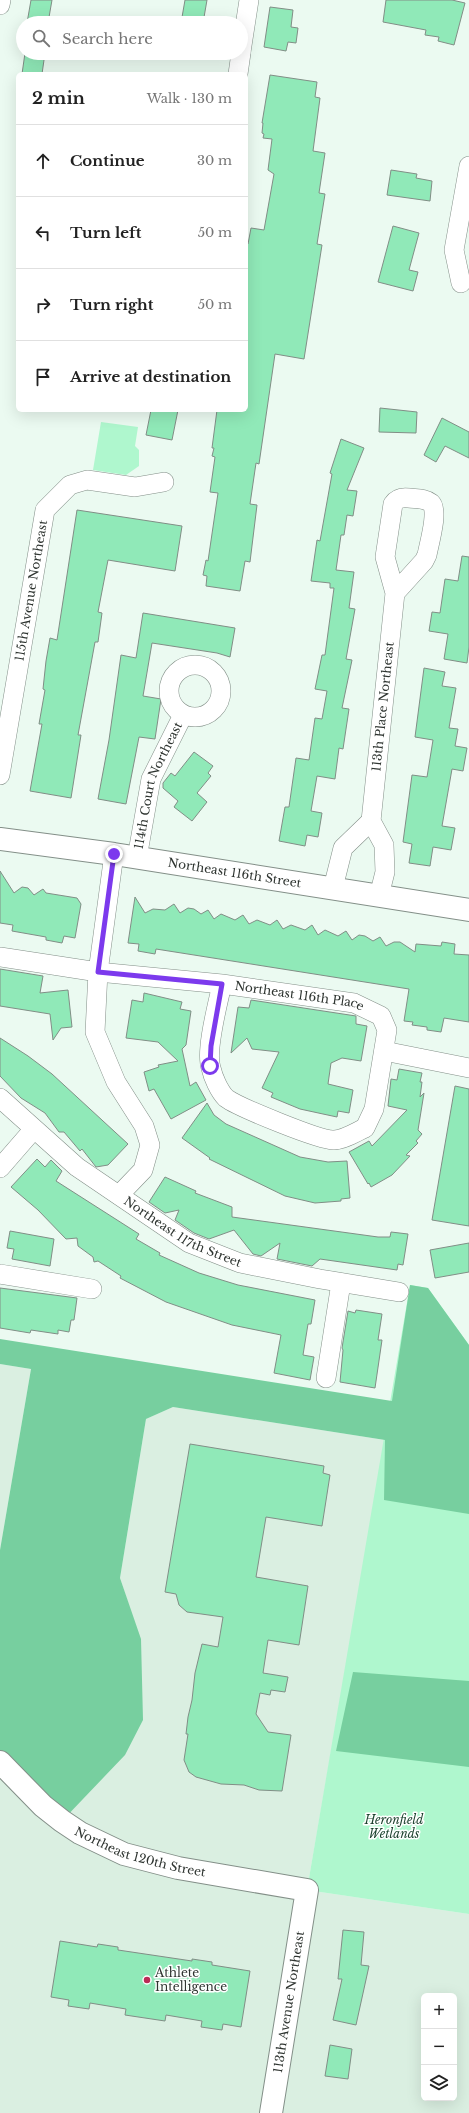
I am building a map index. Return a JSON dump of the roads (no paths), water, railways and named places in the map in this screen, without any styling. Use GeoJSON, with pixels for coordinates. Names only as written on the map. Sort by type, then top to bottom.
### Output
{"type":"FeatureCollection","features":[{"type":"Feature","properties":{"kind":"street"},"geometry":{"type":"LineString","coordinates":[[0,5],[1,0]]}},
{"type":"Feature","properties":{"kind":"street"},"geometry":{"type":"LineString","coordinates":[[247,16],[249,0]]}},
{"type":"Feature","properties":{"kind":"street"},"geometry":{"type":"LineString","coordinates":[[238,72],[240,60]]}},
{"type":"Feature","properties":{"kind":"street"},"geometry":{"type":"LineString","coordinates":[[461,283],[454,250],[469,166]]}},
{"type":"Feature","properties":{"kind":"street","name":"115th Avenue Northeast"},"geometry":{"type":"LineString","coordinates":[[0,775],[45,510],[70,485],[87,480],[135,486],[164,482]]}},
{"type":"Feature","properties":{"kind":"street","name":"113th Place Northeast"},"geometry":{"type":"LineString","coordinates":[[371,821],[395,593]]}},
{"type":"Feature","properties":{"kind":"street","name":"114th Court Northeast"},"geometry":{"type":"LineString","coordinates":[[137,858],[151,779],[183,715]]}},
{"type":"Feature","properties":{"kind":"street"},"geometry":{"type":"LineString","coordinates":[[333,888],[343,848],[371,821],[384,845],[385,872],[379,896]]}},
{"type":"Feature","properties":{"kind":"street","name":"Northeast 116th Street"},"geometry":{"type":"LineString","coordinates":[[0,839],[114,854],[469,910]]}},
{"type":"Feature","properties":{"kind":"street"},"geometry":{"type":"LineString","coordinates":[[114,854],[98,972],[94,1032],[116,1082],[144,1126],[150,1145],[143,1170],[119,1195]]}},
{"type":"Feature","properties":{"kind":"street","name":"Northeast 116th Place"},"geometry":{"type":"LineString","coordinates":[[0,957],[98,972],[222,984],[354,1004],[381,1016],[387,1030],[384,1050]]}},
{"type":"Feature","properties":{"kind":"street"},"geometry":{"type":"LineString","coordinates":[[222,984],[211,1046],[210,1066],[214,1079],[225,1097],[241,1106],[287,1126],[333,1140],[365,1128],[374,1109],[384,1050],[469,1068]]}},
{"type":"Feature","properties":{"kind":"street","name":"Northeast 117th Street"},"geometry":{"type":"LineString","coordinates":[[0,1098],[33,1130],[77,1167],[189,1243],[240,1263],[341,1283],[399,1292]]}},
{"type":"Feature","properties":{"kind":"street"},"geometry":{"type":"LineString","coordinates":[[0,1168],[33,1130]]}},
{"type":"Feature","properties":{"kind":"street"},"geometry":{"type":"LineString","coordinates":[[0,1274],[92,1289]]}},
{"type":"Feature","properties":{"kind":"street"},"geometry":{"type":"LineString","coordinates":[[326,1378],[341,1283]]}},
{"type":"Feature","properties":{"kind":"street","name":"Northeast 120th Street"},"geometry":{"type":"LineString","coordinates":[[0,1762],[43,1806],[62,1821],[80,1833],[124,1854],[178,1868],[306,1890]]}},
{"type":"Feature","properties":{"kind":"street","name":"113th Avenue Northeast"},"geometry":{"type":"LineString","coordinates":[[271,2113],[306,1890]]}},
{"type":"Feature","properties":{"kind":"place","name":"Athlete Intelligence"},"geometry":{"type":"Point","coordinates":[147,1980]}},
{"type":"Feature","properties":{"kind":"park label","name":"Heronfield Wetlands"},"geometry":{"type":"Point","coordinates":[394,1827]}}]}
